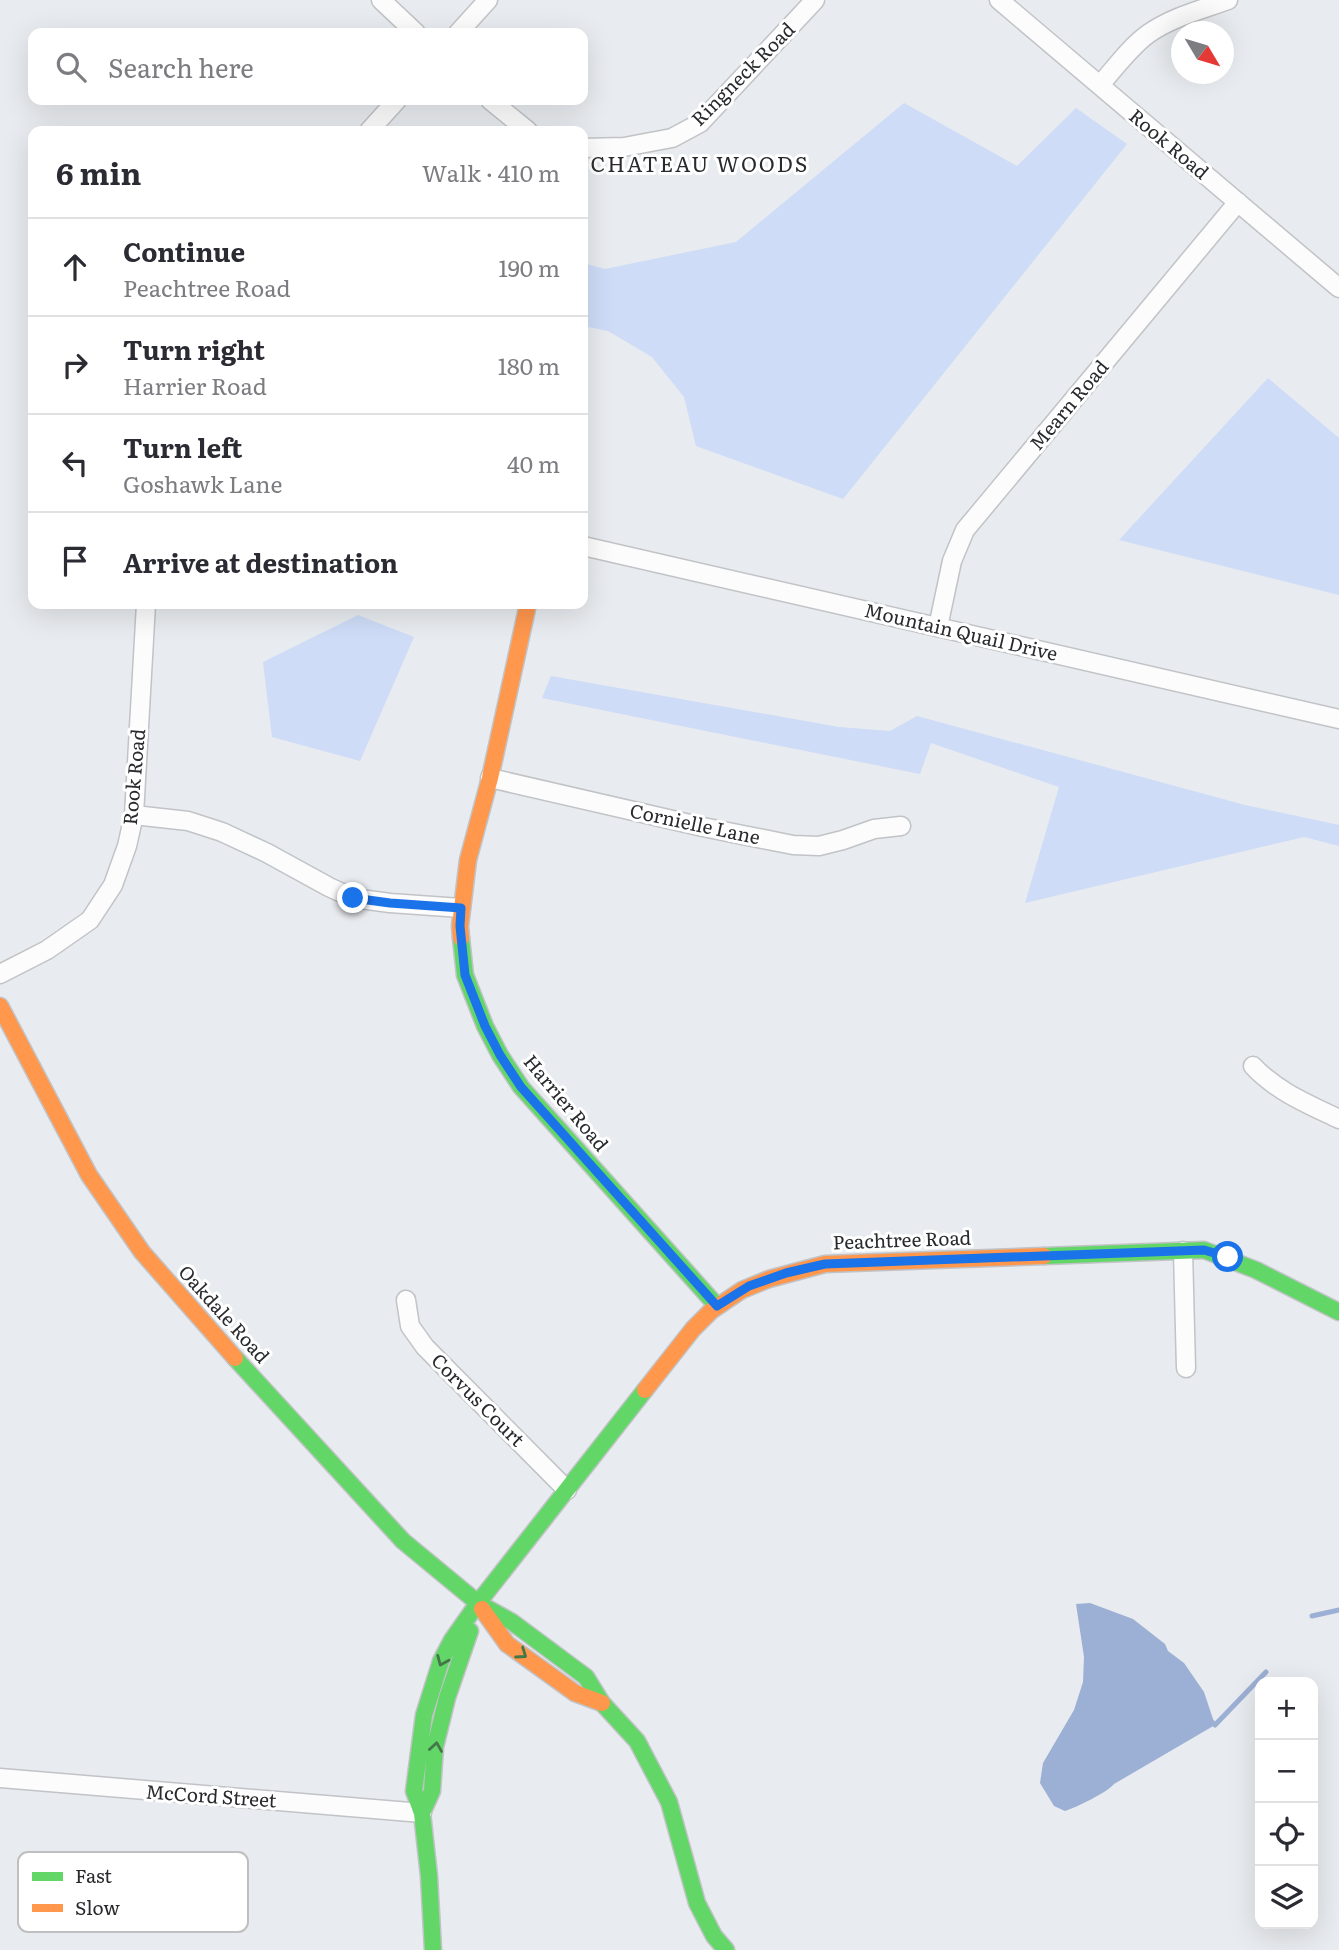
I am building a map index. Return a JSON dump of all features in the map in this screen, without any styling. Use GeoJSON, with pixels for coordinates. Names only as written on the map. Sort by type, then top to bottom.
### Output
{"type":"FeatureCollection","features":[{"type":"Feature","properties":{"kind":"street"},"geometry":{"type":"LineString","coordinates":[[381,0],[411,28]]}},
{"type":"Feature","properties":{"kind":"street"},"geometry":{"type":"LineString","coordinates":[[463,28],[488,0]]}},
{"type":"Feature","properties":{"kind":"street","name":"Ringneck Road"},"geometry":{"type":"LineString","coordinates":[[588,148],[624,147],[673,138],[700,123],[815,0]]}},
{"type":"Feature","properties":{"kind":"street","name":"Rook Road"},"geometry":{"type":"LineString","coordinates":[[999,0],[1339,288]]}},
{"type":"Feature","properties":{"kind":"street"},"geometry":{"type":"LineString","coordinates":[[1100,85],[1127,53],[1148,34],[1197,10],[1228,0]]}},
{"type":"Feature","properties":{"kind":"street"},"geometry":{"type":"LineString","coordinates":[[374,126],[392,105]]}},
{"type":"Feature","properties":{"kind":"street"},"geometry":{"type":"LineString","coordinates":[[496,105],[522,126]]}},
{"type":"Feature","properties":{"kind":"street","name":"Mearn Road"},"geometry":{"type":"LineString","coordinates":[[938,627],[952,561],[965,530],[1238,202]]}},
{"type":"Feature","properties":{"kind":"street","name":"Mountain Quail Drive"},"geometry":{"type":"LineString","coordinates":[[588,546],[1339,719]]}},
{"type":"Feature","properties":{"kind":"street","name":"Rook Road"},"geometry":{"type":"LineString","coordinates":[[0,974],[47,950],[90,920],[113,885],[127,846],[134,815],[146,609]]}},
{"type":"Feature","properties":{"kind":"street","name":"Harrier Road"},"geometry":{"type":"LineString","coordinates":[[526,609],[468,860],[460,926],[465,975],[485,1026],[521,1087],[717,1306]]}},
{"type":"Feature","properties":{"kind":"street","name":"Cornielle Lane"},"geometry":{"type":"LineString","coordinates":[[489,778],[793,845],[819,846],[874,829],[901,826]]}},
{"type":"Feature","properties":{"kind":"street"},"geometry":{"type":"LineString","coordinates":[[134,815],[188,821],[222,832],[353,898],[461,908]]}},
{"type":"Feature","properties":{"kind":"street","name":"Oakdale Road"},"geometry":{"type":"LineString","coordinates":[[0,1006],[89,1175],[142,1252],[200,1320],[403,1541],[478,1603],[507,1644],[575,1693],[603,1703],[637,1741],[669,1802],[697,1903],[714,1936],[726,1950]]}},
{"type":"Feature","properties":{"kind":"street"},"geometry":{"type":"LineString","coordinates":[[1253,1066],[1265,1079],[1283,1091],[1339,1119]]}},
{"type":"Feature","properties":{"kind":"street","name":"Peachtree Road"},"geometry":{"type":"LineString","coordinates":[[433,1950],[422,1813],[414,1791],[420,1737],[441,1661],[478,1603],[693,1329],[717,1306],[749,1286],[786,1273],[825,1264],[1204,1250],[1228,1257],[1339,1312]]}},
{"type":"Feature","properties":{"kind":"street"},"geometry":{"type":"LineString","coordinates":[[1183,1251],[1186,1368]]}},
{"type":"Feature","properties":{"kind":"street","name":"Corvus Court"},"geometry":{"type":"LineString","coordinates":[[406,1300],[410,1326],[425,1346],[567,1490]]}},
{"type":"Feature","properties":{"kind":"street","name":"McCord Street"},"geometry":{"type":"LineString","coordinates":[[0,1778],[422,1813]]}},
{"type":"Feature","properties":{"kind":"shaded area"},"geometry":{"type":"Polygon","coordinates":[[[904,103],[1017,166],[1076,108],[1127,144],[843,499],[696,446],[684,397],[652,357],[608,331],[588,327],[588,264],[605,269],[736,242],[904,103]]]}},
{"type":"Feature","properties":{"kind":"shaded area"},"geometry":{"type":"Polygon","coordinates":[[[1268,378],[1339,438],[1339,595],[1119,540],[1268,378]]]}},
{"type":"Feature","properties":{"kind":"shaded area"},"geometry":{"type":"Polygon","coordinates":[[[358,615],[414,637],[360,761],[272,737],[263,662],[358,615]]]}},
{"type":"Feature","properties":{"kind":"shaded area"},"geometry":{"type":"Polygon","coordinates":[[[551,676],[839,727],[890,731],[917,716],[1245,805],[1339,825],[1339,846],[1304,837],[1025,903],[1059,787],[931,743],[920,774],[542,698],[551,676]]]}},
{"type":"Feature","properties":{"kind":"shaded area"},"geometry":{"type":"Polygon","coordinates":[[[1090,1603],[1133,1619],[1165,1644],[1168,1651],[1184,1663],[1204,1692],[1215,1725],[1098,1795],[1065,1811],[1054,1806],[1040,1783],[1043,1763],[1074,1710],[1083,1682],[1084,1657],[1076,1604],[1090,1603]]]}},
{"type":"Feature","properties":{"kind":"waterway"},"geometry":{"type":"LineString","coordinates":[[1312,1616],[1339,1610]]}},
{"type":"Feature","properties":{"kind":"waterway"},"geometry":{"type":"LineString","coordinates":[[1212,1722],[1215,1725],[1266,1672]]}},
{"type":"Feature","properties":{"kind":"traffic: fast"},"geometry":{"type":"LineString","coordinates":[[461,938],[465,975],[485,1026],[521,1087],[717,1306]]}},
{"type":"Feature","properties":{"kind":"traffic: fast"},"geometry":{"type":"LineString","coordinates":[[1044,1256],[1204,1250],[1256,1270],[1339,1312]]}},
{"type":"Feature","properties":{"kind":"traffic: fast"},"geometry":{"type":"LineString","coordinates":[[235,1358],[403,1541],[478,1603],[512,1622],[586,1677],[602,1703],[637,1741],[669,1802],[697,1903],[714,1936],[726,1950]]}},
{"type":"Feature","properties":{"kind":"traffic: fast"},"geometry":{"type":"LineString","coordinates":[[433,1950],[422,1813],[414,1791],[424,1715],[441,1661],[478,1603],[645,1390]]}},
{"type":"Feature","properties":{"kind":"traffic: fast"},"geometry":{"type":"LineString","coordinates":[[422,1813],[432,1791],[435,1747],[447,1698],[470,1631]]}},
{"type":"Feature","properties":{"kind":"traffic: slow"},"geometry":{"type":"LineString","coordinates":[[461,938],[468,860],[490,778],[527,609]]}},
{"type":"Feature","properties":{"kind":"traffic: slow"},"geometry":{"type":"LineString","coordinates":[[0,1006],[89,1175],[142,1252],[235,1358]]}},
{"type":"Feature","properties":{"kind":"traffic: slow"},"geometry":{"type":"LineString","coordinates":[[645,1390],[693,1329],[711,1311],[742,1290],[769,1279],[825,1264],[1044,1256]]}},
{"type":"Feature","properties":{"kind":"traffic: slow"},"geometry":{"type":"LineString","coordinates":[[482,1609],[507,1644],[575,1693],[602,1703]]}},
{"type":"Feature","properties":{"kind":"district","name":"CHATEAU WOODS"},"geometry":{"type":"Point","coordinates":[700,165]}},
{"type":"Feature","properties":{"kind":"route"},"geometry":{"type":"LineString","coordinates":[[353,898],[461,908],[465,975],[485,1026],[500,1055],[521,1087],[717,1306],[749,1286],[786,1273],[825,1264],[1204,1250],[1228,1257]]}}]}
